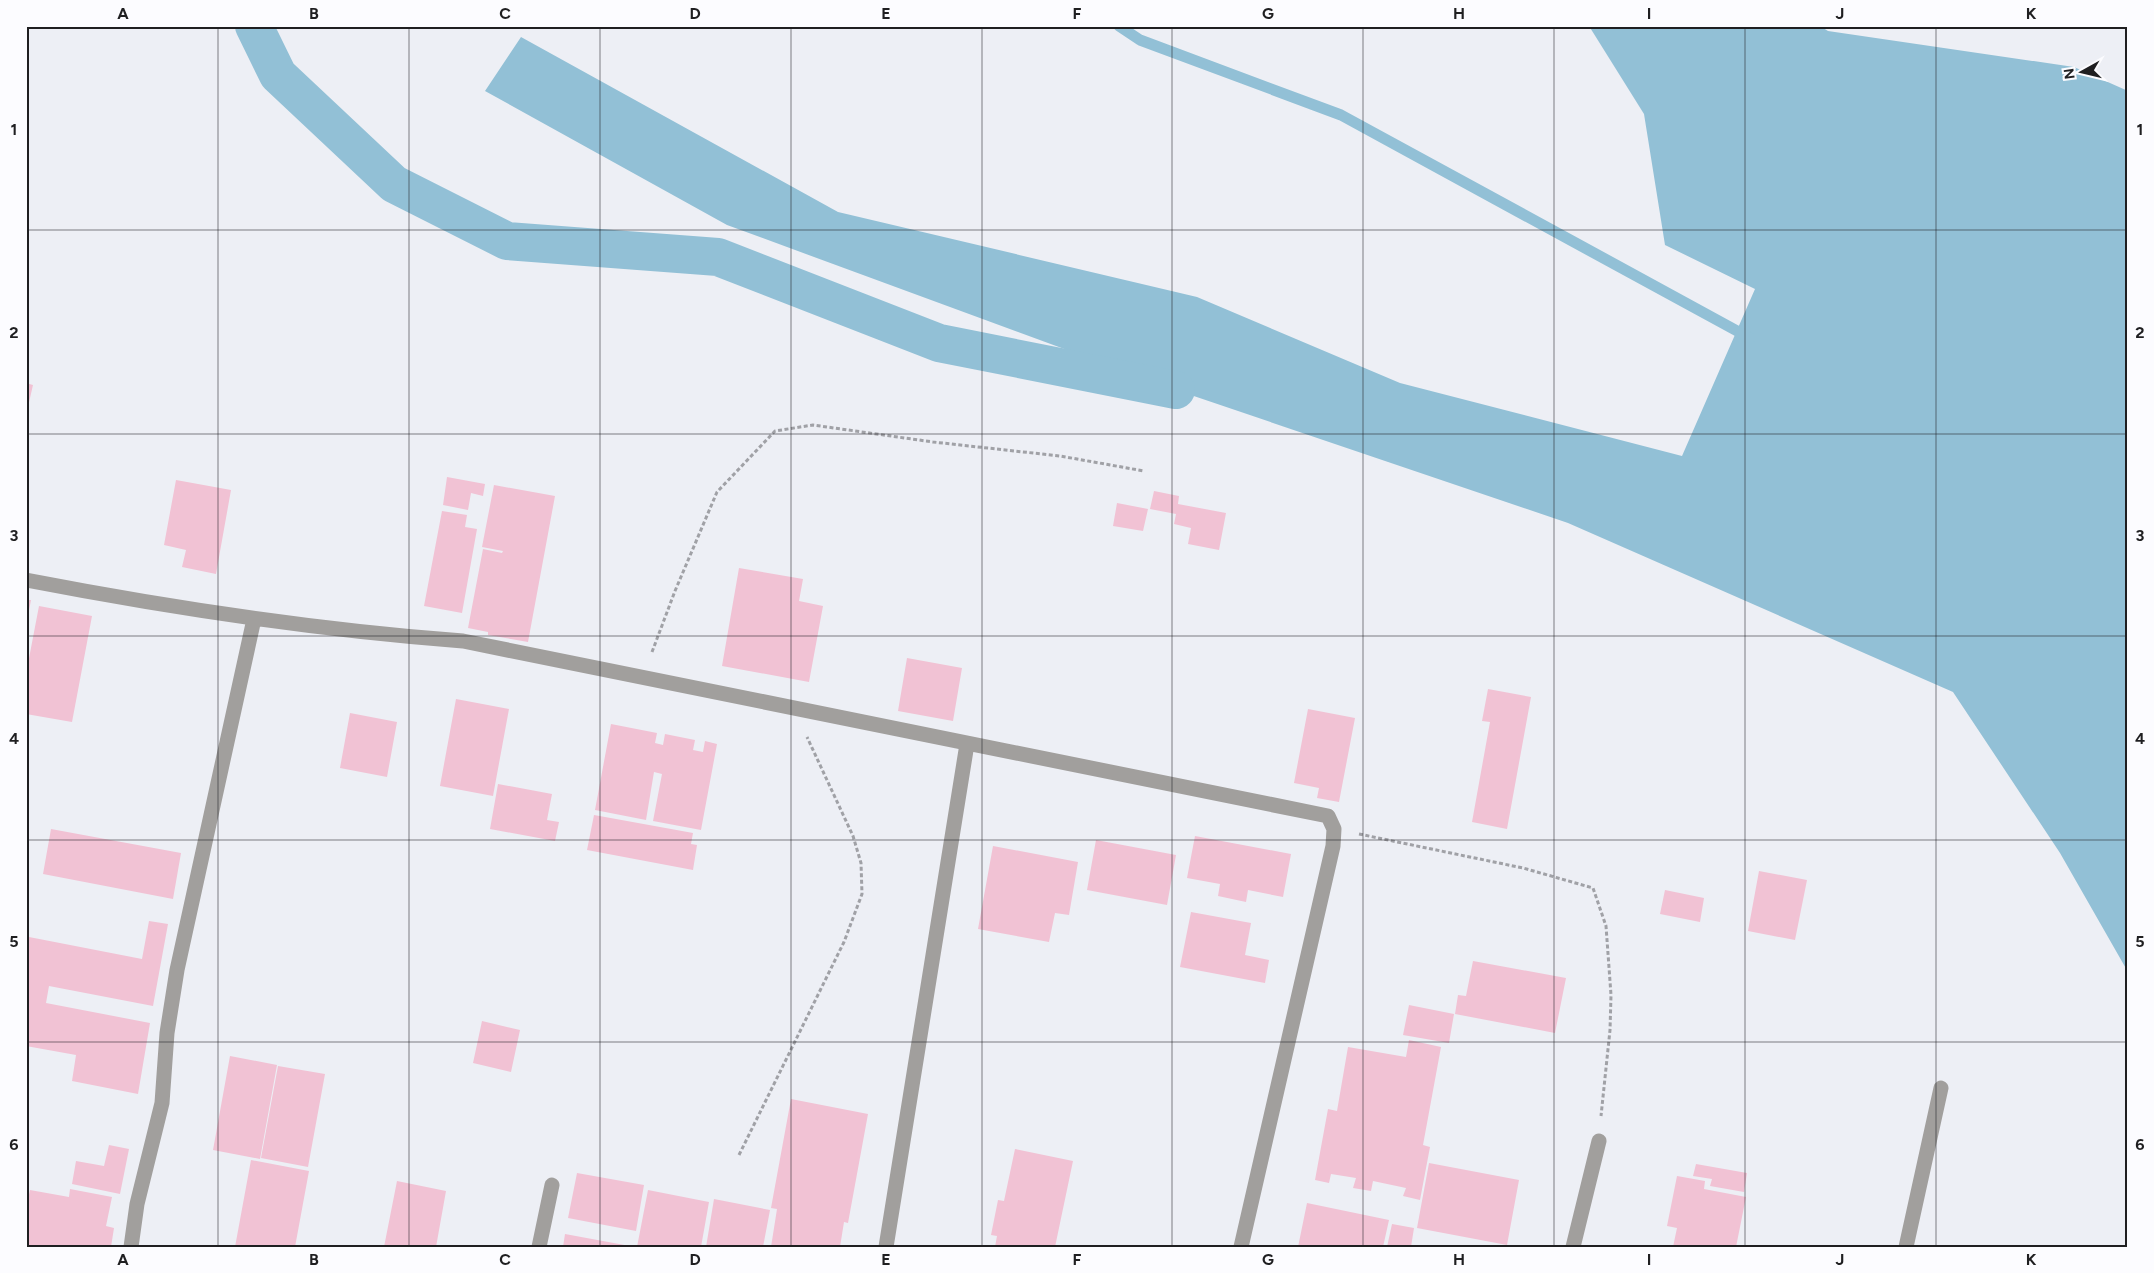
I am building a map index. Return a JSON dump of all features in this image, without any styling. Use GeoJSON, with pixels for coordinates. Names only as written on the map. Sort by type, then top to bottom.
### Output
{"type":"FeatureCollection","features":[{"type":"Feature","properties":{"kind":"street"},"geometry":{"type":"LineString","coordinates":[[26,580],[254,620],[376,634],[463,641],[1328,816],[1334,829],[1333,846],[1241,1247]]}},
{"type":"Feature","properties":{"kind":"street"},"geometry":{"type":"LineString","coordinates":[[131,1247],[137,1204],[162,1103],[167,1033],[177,970],[254,620]]}},
{"type":"Feature","properties":{"kind":"street"},"geometry":{"type":"LineString","coordinates":[[886,1247],[967,744]]}},
{"type":"Feature","properties":{"kind":"street"},"geometry":{"type":"LineString","coordinates":[[1906,1247],[1941,1088]]}},
{"type":"Feature","properties":{"kind":"street"},"geometry":{"type":"LineString","coordinates":[[1573,1247],[1599,1141]]}},
{"type":"Feature","properties":{"kind":"street"},"geometry":{"type":"LineString","coordinates":[[539,1247],[552,1185]]}},
{"type":"Feature","properties":{"kind":"path"},"geometry":{"type":"LineString","coordinates":[[642,678],[675,591],[718,492],[775,430],[813,425],[933,442],[1060,456],[1144,471]]}},
{"type":"Feature","properties":{"kind":"path"},"geometry":{"type":"LineString","coordinates":[[739,1155],[844,942],[862,894],[861,863],[853,836],[794,709]]}},
{"type":"Feature","properties":{"kind":"path"},"geometry":{"type":"LineString","coordinates":[[1334,829],[1523,868],[1593,888],[1606,926],[1611,995],[1610,1030],[1599,1141]]}},
{"type":"Feature","properties":{"kind":"water"},"geometry":{"type":"Polygon","coordinates":[[[1589,26],[1820,26],[1828,31],[2074,67],[2128,91],[2128,972],[2060,853],[1953,692],[1568,523],[1176,390],[727,225],[485,91],[521,37],[838,212],[1197,297],[1400,383],[1682,456],[1755,289],[1665,245],[1644,114],[1589,26]]]}},
{"type":"Feature","properties":{"kind":"building"},"geometry":{"type":"Polygon","coordinates":[[[26,383],[33,385],[27,411],[26,411],[26,383]]]}},
{"type":"Feature","properties":{"kind":"building"},"geometry":{"type":"Polygon","coordinates":[[[447,477],[485,484],[483,496],[471,493],[468,510],[443,505],[447,477]]]}},
{"type":"Feature","properties":{"kind":"building"},"geometry":{"type":"Polygon","coordinates":[[[176,480],[231,490],[216,574],[182,567],[186,550],[164,545],[176,480]]]}},
{"type":"Feature","properties":{"kind":"building"},"geometry":{"type":"Polygon","coordinates":[[[494,485],[555,496],[528,642],[488,635],[488,632],[468,628],[483,549],[502,553],[503,551],[482,547],[494,485]]]}},
{"type":"Feature","properties":{"kind":"building"},"geometry":{"type":"Polygon","coordinates":[[[1154,491],[1179,496],[1178,504],[1226,513],[1219,550],[1188,544],[1191,528],[1174,524],[1176,514],[1150,509],[1154,491]]]}},
{"type":"Feature","properties":{"kind":"building"},"geometry":{"type":"Polygon","coordinates":[[[1117,503],[1148,509],[1143,531],[1113,526],[1117,503]]]}},
{"type":"Feature","properties":{"kind":"building"},"geometry":{"type":"Polygon","coordinates":[[[442,511],[467,515],[465,527],[477,529],[462,613],[424,606],[442,511]]]}},
{"type":"Feature","properties":{"kind":"building"},"geometry":{"type":"Polygon","coordinates":[[[739,568],[803,579],[799,601],[823,606],[809,682],[722,666],[739,568]]]}},
{"type":"Feature","properties":{"kind":"building"},"geometry":{"type":"Polygon","coordinates":[[[26,600],[31,600],[27,621],[26,620],[26,600]]]}},
{"type":"Feature","properties":{"kind":"building"},"geometry":{"type":"Polygon","coordinates":[[[39,606],[92,616],[72,722],[26,714],[26,674],[39,606]]]}},
{"type":"Feature","properties":{"kind":"building"},"geometry":{"type":"Polygon","coordinates":[[[907,658],[962,668],[953,721],[898,711],[907,658]]]}},
{"type":"Feature","properties":{"kind":"building"},"geometry":{"type":"Polygon","coordinates":[[[1488,689],[1531,697],[1507,829],[1472,822],[1490,722],[1482,721],[1488,689]]]}},
{"type":"Feature","properties":{"kind":"building"},"geometry":{"type":"Polygon","coordinates":[[[456,699],[509,709],[493,796],[440,786],[456,699]]]}},
{"type":"Feature","properties":{"kind":"building"},"geometry":{"type":"Polygon","coordinates":[[[1308,709],[1355,718],[1339,802],[1317,798],[1319,788],[1294,783],[1308,709]]]}},
{"type":"Feature","properties":{"kind":"building"},"geometry":{"type":"Polygon","coordinates":[[[350,713],[397,722],[387,777],[340,768],[350,713]]]}},
{"type":"Feature","properties":{"kind":"building"},"geometry":{"type":"Polygon","coordinates":[[[611,724],[657,733],[655,743],[663,745],[665,734],[695,740],[693,750],[703,752],[705,741],[717,744],[701,830],[653,821],[662,774],[654,772],[646,820],[595,810],[611,724]]]}},
{"type":"Feature","properties":{"kind":"building"},"geometry":{"type":"Polygon","coordinates":[[[498,784],[552,794],[547,820],[559,822],[555,841],[490,829],[498,784]]]}},
{"type":"Feature","properties":{"kind":"building"},"geometry":{"type":"Polygon","coordinates":[[[594,815],[693,833],[691,844],[697,845],[693,870],[587,850],[594,815]]]}},
{"type":"Feature","properties":{"kind":"building"},"geometry":{"type":"Polygon","coordinates":[[[51,829],[181,853],[173,899],[43,874],[51,829]]]}},
{"type":"Feature","properties":{"kind":"building"},"geometry":{"type":"Polygon","coordinates":[[[1195,836],[1291,854],[1283,897],[1248,890],[1246,902],[1218,896],[1220,884],[1187,878],[1195,836]]]}},
{"type":"Feature","properties":{"kind":"building"},"geometry":{"type":"Polygon","coordinates":[[[1096,840],[1176,855],[1167,905],[1087,890],[1096,840]]]}},
{"type":"Feature","properties":{"kind":"building"},"geometry":{"type":"Polygon","coordinates":[[[993,846],[1078,862],[1069,915],[1055,913],[1049,942],[978,929],[993,846]]]}},
{"type":"Feature","properties":{"kind":"building"},"geometry":{"type":"Polygon","coordinates":[[[1759,871],[1807,880],[1795,940],[1748,931],[1759,871]]]}},
{"type":"Feature","properties":{"kind":"building"},"geometry":{"type":"Polygon","coordinates":[[[1665,890],[1704,898],[1700,922],[1660,914],[1665,890]]]}},
{"type":"Feature","properties":{"kind":"building"},"geometry":{"type":"Polygon","coordinates":[[[1191,912],[1251,923],[1245,955],[1269,960],[1265,983],[1180,967],[1191,912]]]}},
{"type":"Feature","properties":{"kind":"building"},"geometry":{"type":"Polygon","coordinates":[[[149,921],[168,924],[153,1006],[49,986],[46,1003],[150,1023],[138,1094],[72,1081],[76,1055],[26,1046],[26,954],[29,937],[142,959],[149,921]]]}},
{"type":"Feature","properties":{"kind":"building"},"geometry":{"type":"Polygon","coordinates":[[[1473,961],[1566,978],[1555,1033],[1455,1014],[1458,995],[1466,996],[1473,961]]]}},
{"type":"Feature","properties":{"kind":"building"},"geometry":{"type":"Polygon","coordinates":[[[1409,1005],[1454,1014],[1449,1043],[1403,1035],[1409,1005]]]}},
{"type":"Feature","properties":{"kind":"building"},"geometry":{"type":"Polygon","coordinates":[[[482,1021],[520,1030],[511,1072],[473,1063],[482,1021]]]}},
{"type":"Feature","properties":{"kind":"building"},"geometry":{"type":"Polygon","coordinates":[[[1409,1040],[1441,1047],[1423,1145],[1430,1147],[1420,1200],[1403,1196],[1406,1188],[1373,1181],[1371,1191],[1353,1188],[1356,1178],[1331,1174],[1329,1183],[1315,1180],[1328,1109],[1337,1111],[1348,1047],[1406,1057],[1409,1040]]]}},
{"type":"Feature","properties":{"kind":"building"},"geometry":{"type":"Polygon","coordinates":[[[230,1056],[277,1065],[260,1159],[213,1150],[230,1056]]]}},
{"type":"Feature","properties":{"kind":"building"},"geometry":{"type":"Polygon","coordinates":[[[278,1066],[325,1074],[308,1167],[261,1158],[278,1066]]]}},
{"type":"Feature","properties":{"kind":"building"},"geometry":{"type":"Polygon","coordinates":[[[791,1099],[868,1114],[848,1223],[844,1222],[840,1247],[771,1247],[777,1209],[771,1208],[791,1099]]]}},
{"type":"Feature","properties":{"kind":"building"},"geometry":{"type":"Polygon","coordinates":[[[109,1145],[129,1149],[120,1194],[72,1184],[76,1161],[104,1166],[109,1145]]]}},
{"type":"Feature","properties":{"kind":"building"},"geometry":{"type":"Polygon","coordinates":[[[1015,1149],[1073,1161],[1055,1247],[995,1247],[997,1236],[991,1235],[998,1200],[1004,1201],[1015,1149]]]}},
{"type":"Feature","properties":{"kind":"building"},"geometry":{"type":"Polygon","coordinates":[[[251,1160],[309,1171],[295,1247],[235,1247],[251,1160]]]}},
{"type":"Feature","properties":{"kind":"building"},"geometry":{"type":"Polygon","coordinates":[[[1429,1163],[1519,1180],[1507,1245],[1417,1228],[1429,1163]]]}},
{"type":"Feature","properties":{"kind":"building"},"geometry":{"type":"Polygon","coordinates":[[[1696,1164],[1747,1173],[1744,1192],[1710,1186],[1712,1179],[1693,1176],[1696,1164]]]}},
{"type":"Feature","properties":{"kind":"building"},"geometry":{"type":"Polygon","coordinates":[[[577,1173],[644,1185],[636,1231],[568,1218],[577,1173]]]}},
{"type":"Feature","properties":{"kind":"building"},"geometry":{"type":"Polygon","coordinates":[[[1677,1176],[1705,1181],[1704,1189],[1746,1197],[1736,1247],[1673,1247],[1677,1228],[1667,1226],[1677,1176]]]}},
{"type":"Feature","properties":{"kind":"building"},"geometry":{"type":"Polygon","coordinates":[[[397,1181],[446,1191],[436,1247],[384,1247],[397,1181]]]}},
{"type":"Feature","properties":{"kind":"building"},"geometry":{"type":"Polygon","coordinates":[[[70,1189],[112,1197],[106,1226],[114,1228],[111,1247],[26,1247],[26,1208],[30,1190],[69,1197],[70,1189]]]}},
{"type":"Feature","properties":{"kind":"building"},"geometry":{"type":"Polygon","coordinates":[[[648,1190],[709,1202],[701,1247],[637,1247],[648,1190]]]}},
{"type":"Feature","properties":{"kind":"building"},"geometry":{"type":"Polygon","coordinates":[[[714,1199],[770,1210],[763,1247],[706,1247],[714,1199]]]}},
{"type":"Feature","properties":{"kind":"building"},"geometry":{"type":"Polygon","coordinates":[[[1307,1203],[1389,1220],[1383,1247],[1298,1247],[1307,1203]]]}},
{"type":"Feature","properties":{"kind":"building"},"geometry":{"type":"Polygon","coordinates":[[[1392,1224],[1414,1228],[1411,1247],[1387,1247],[1392,1224]]]}},
{"type":"Feature","properties":{"kind":"building"},"geometry":{"type":"Polygon","coordinates":[[[565,1234],[630,1246],[630,1247],[563,1247],[565,1234]]]}},
{"type":"Feature","properties":{"kind":"waterway"},"geometry":{"type":"LineString","coordinates":[[254,26],[278,75],[394,184],[507,241],[718,257],[939,343],[1176,390]]}},
{"type":"Feature","properties":{"kind":"waterway"},"geometry":{"type":"LineString","coordinates":[[1119,26],[1140,40],[1341,115],[1750,338]]}}]}
